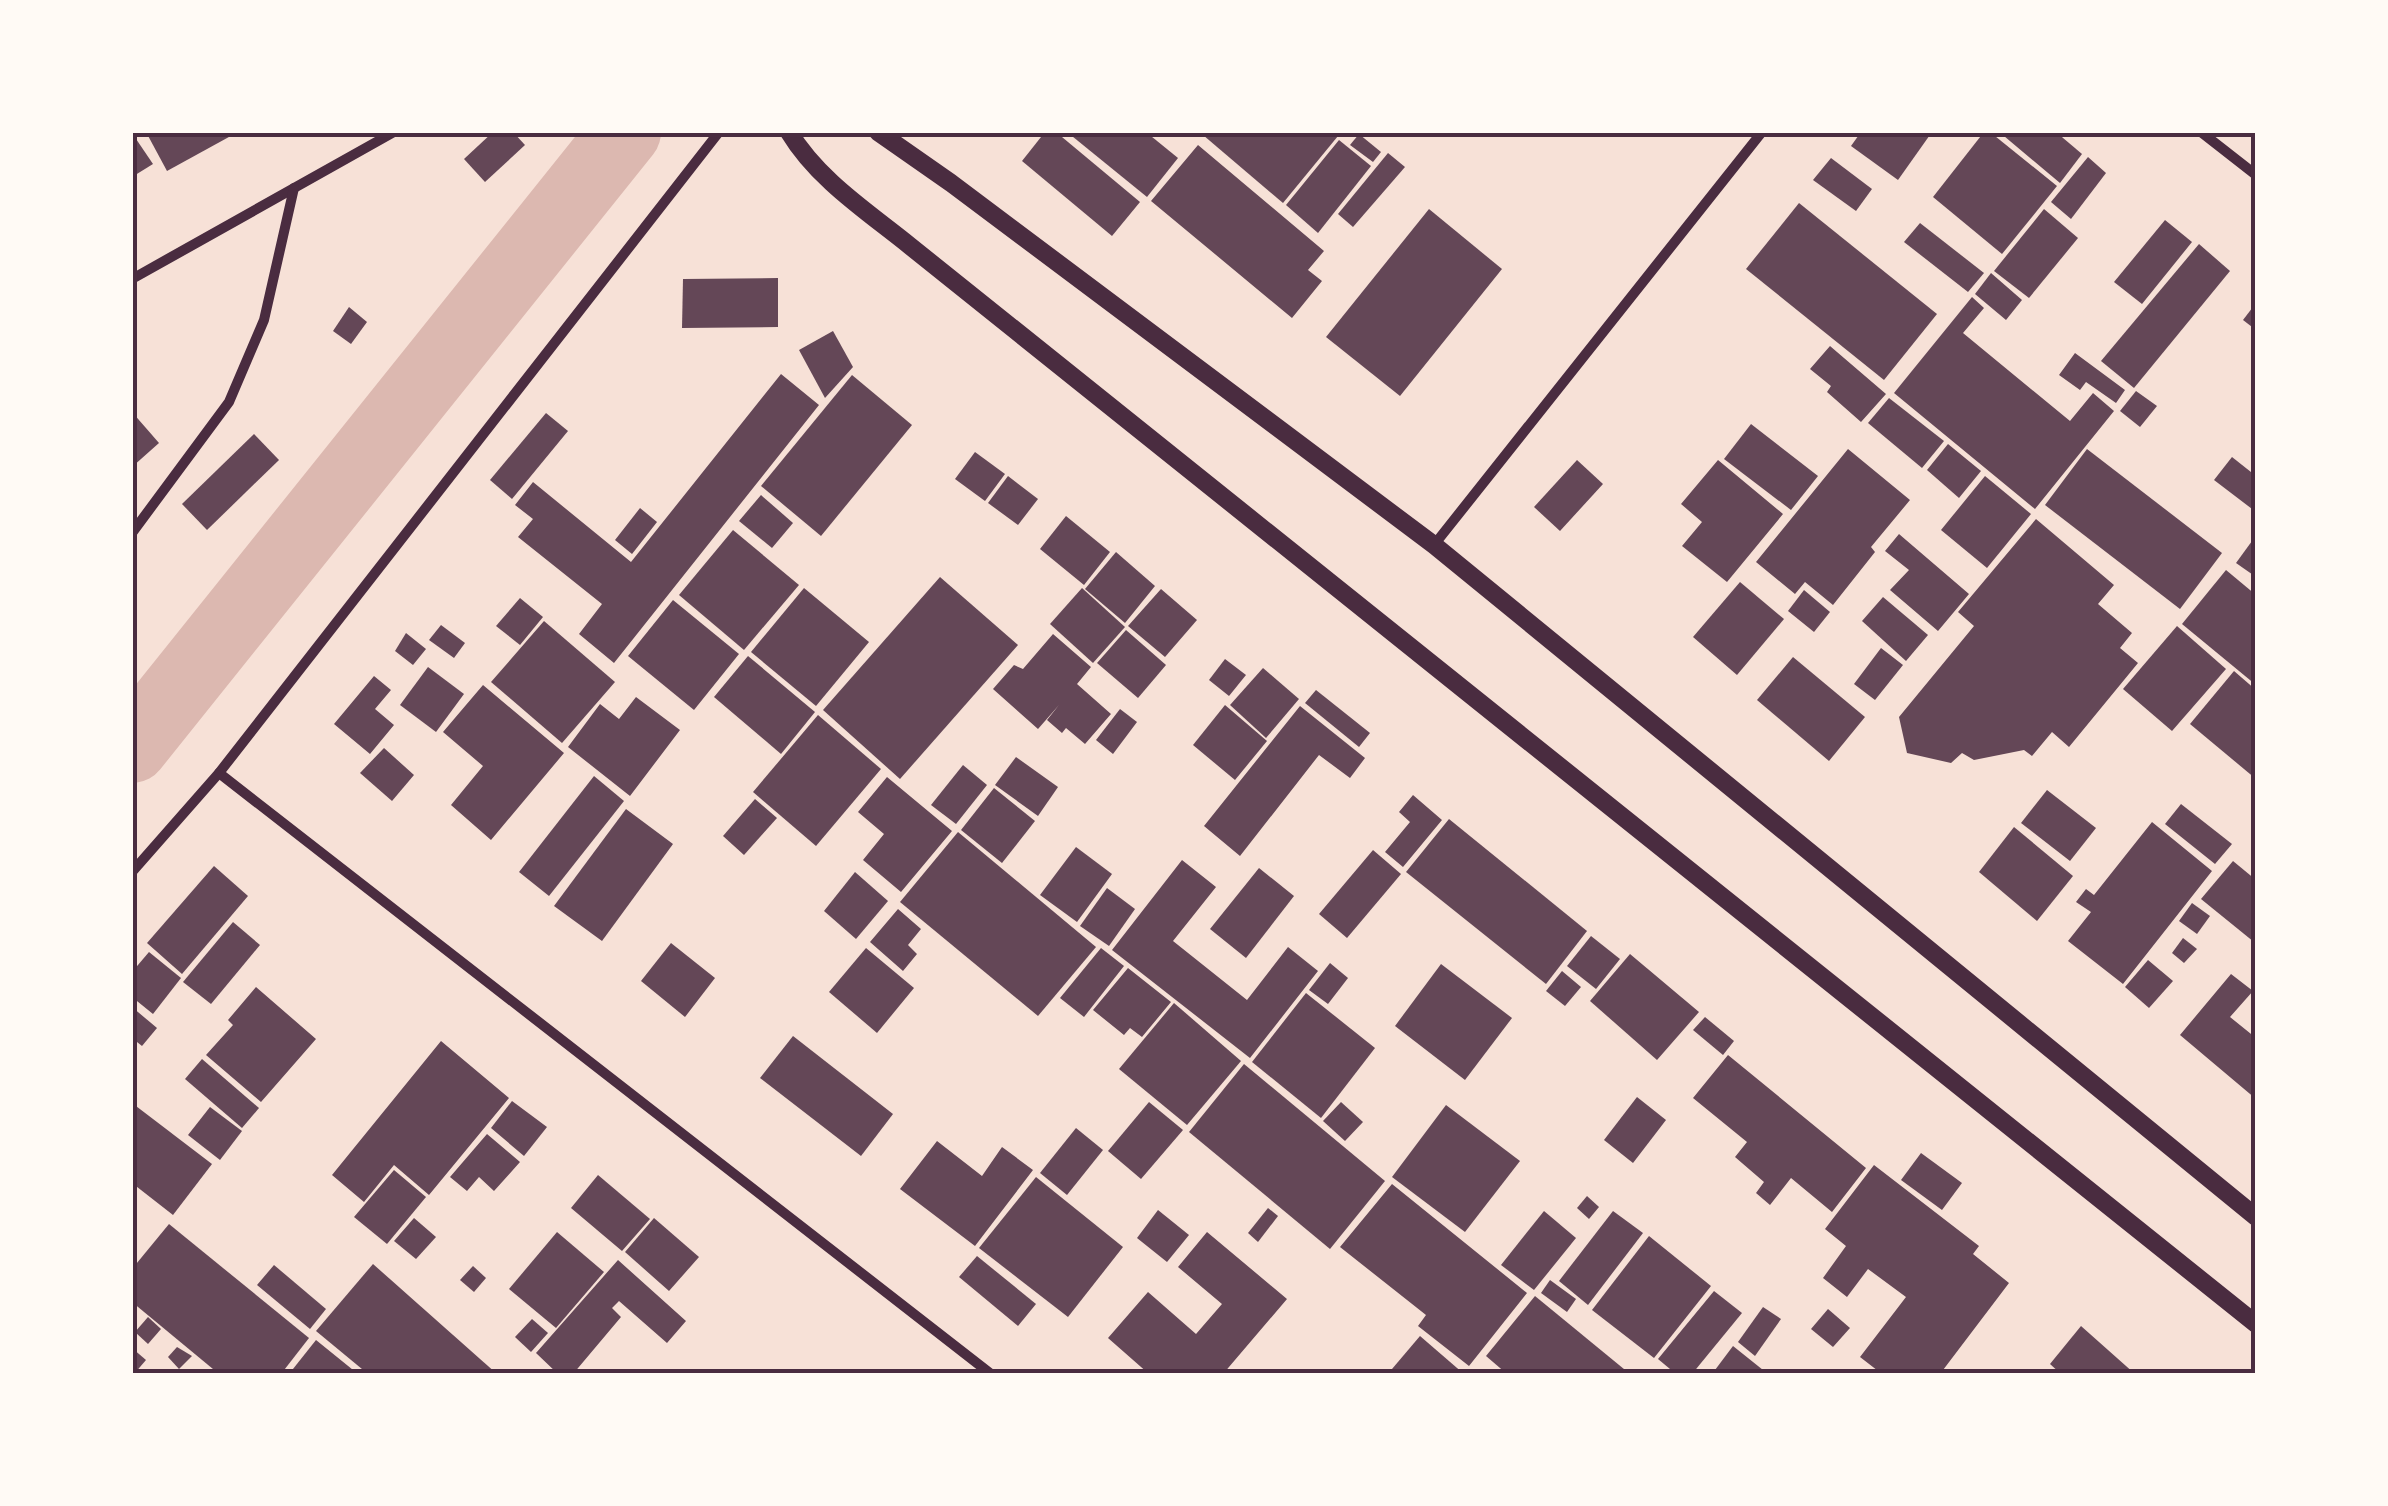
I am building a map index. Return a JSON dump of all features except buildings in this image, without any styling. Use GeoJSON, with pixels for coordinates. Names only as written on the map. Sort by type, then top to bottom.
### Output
{"type":"FeatureCollection","features":[{"type":"Feature","properties":{"kind":"street"},"geometry":{"type":"LineString","coordinates":[[132,278],[394,132]]}},
{"type":"Feature","properties":{"kind":"street"},"geometry":{"type":"LineString","coordinates":[[132,872],[219,773],[720,132]]}},
{"type":"Feature","properties":{"kind":"street"},"geometry":{"type":"LineString","coordinates":[[789,132],[815,168],[910,246],[2256,1324]]}},
{"type":"Feature","properties":{"kind":"street"},"geometry":{"type":"LineString","coordinates":[[878,132],[952,183],[1434,546],[2256,1217]]}},
{"type":"Feature","properties":{"kind":"street"},"geometry":{"type":"LineString","coordinates":[[1434,546],[1762,132]]}},
{"type":"Feature","properties":{"kind":"street"},"geometry":{"type":"LineString","coordinates":[[2202,132],[2256,175]]}},
{"type":"Feature","properties":{"kind":"street"},"geometry":{"type":"LineString","coordinates":[[132,534],[229,402],[264,320],[294,188]]}},
{"type":"Feature","properties":{"kind":"street"},"geometry":{"type":"LineString","coordinates":[[219,773],[992,1374]]}},
{"type":"Feature","properties":{"kind":"waterway"},"geometry":{"type":"LineString","coordinates":[[132,747],[625,132]]}}]}
